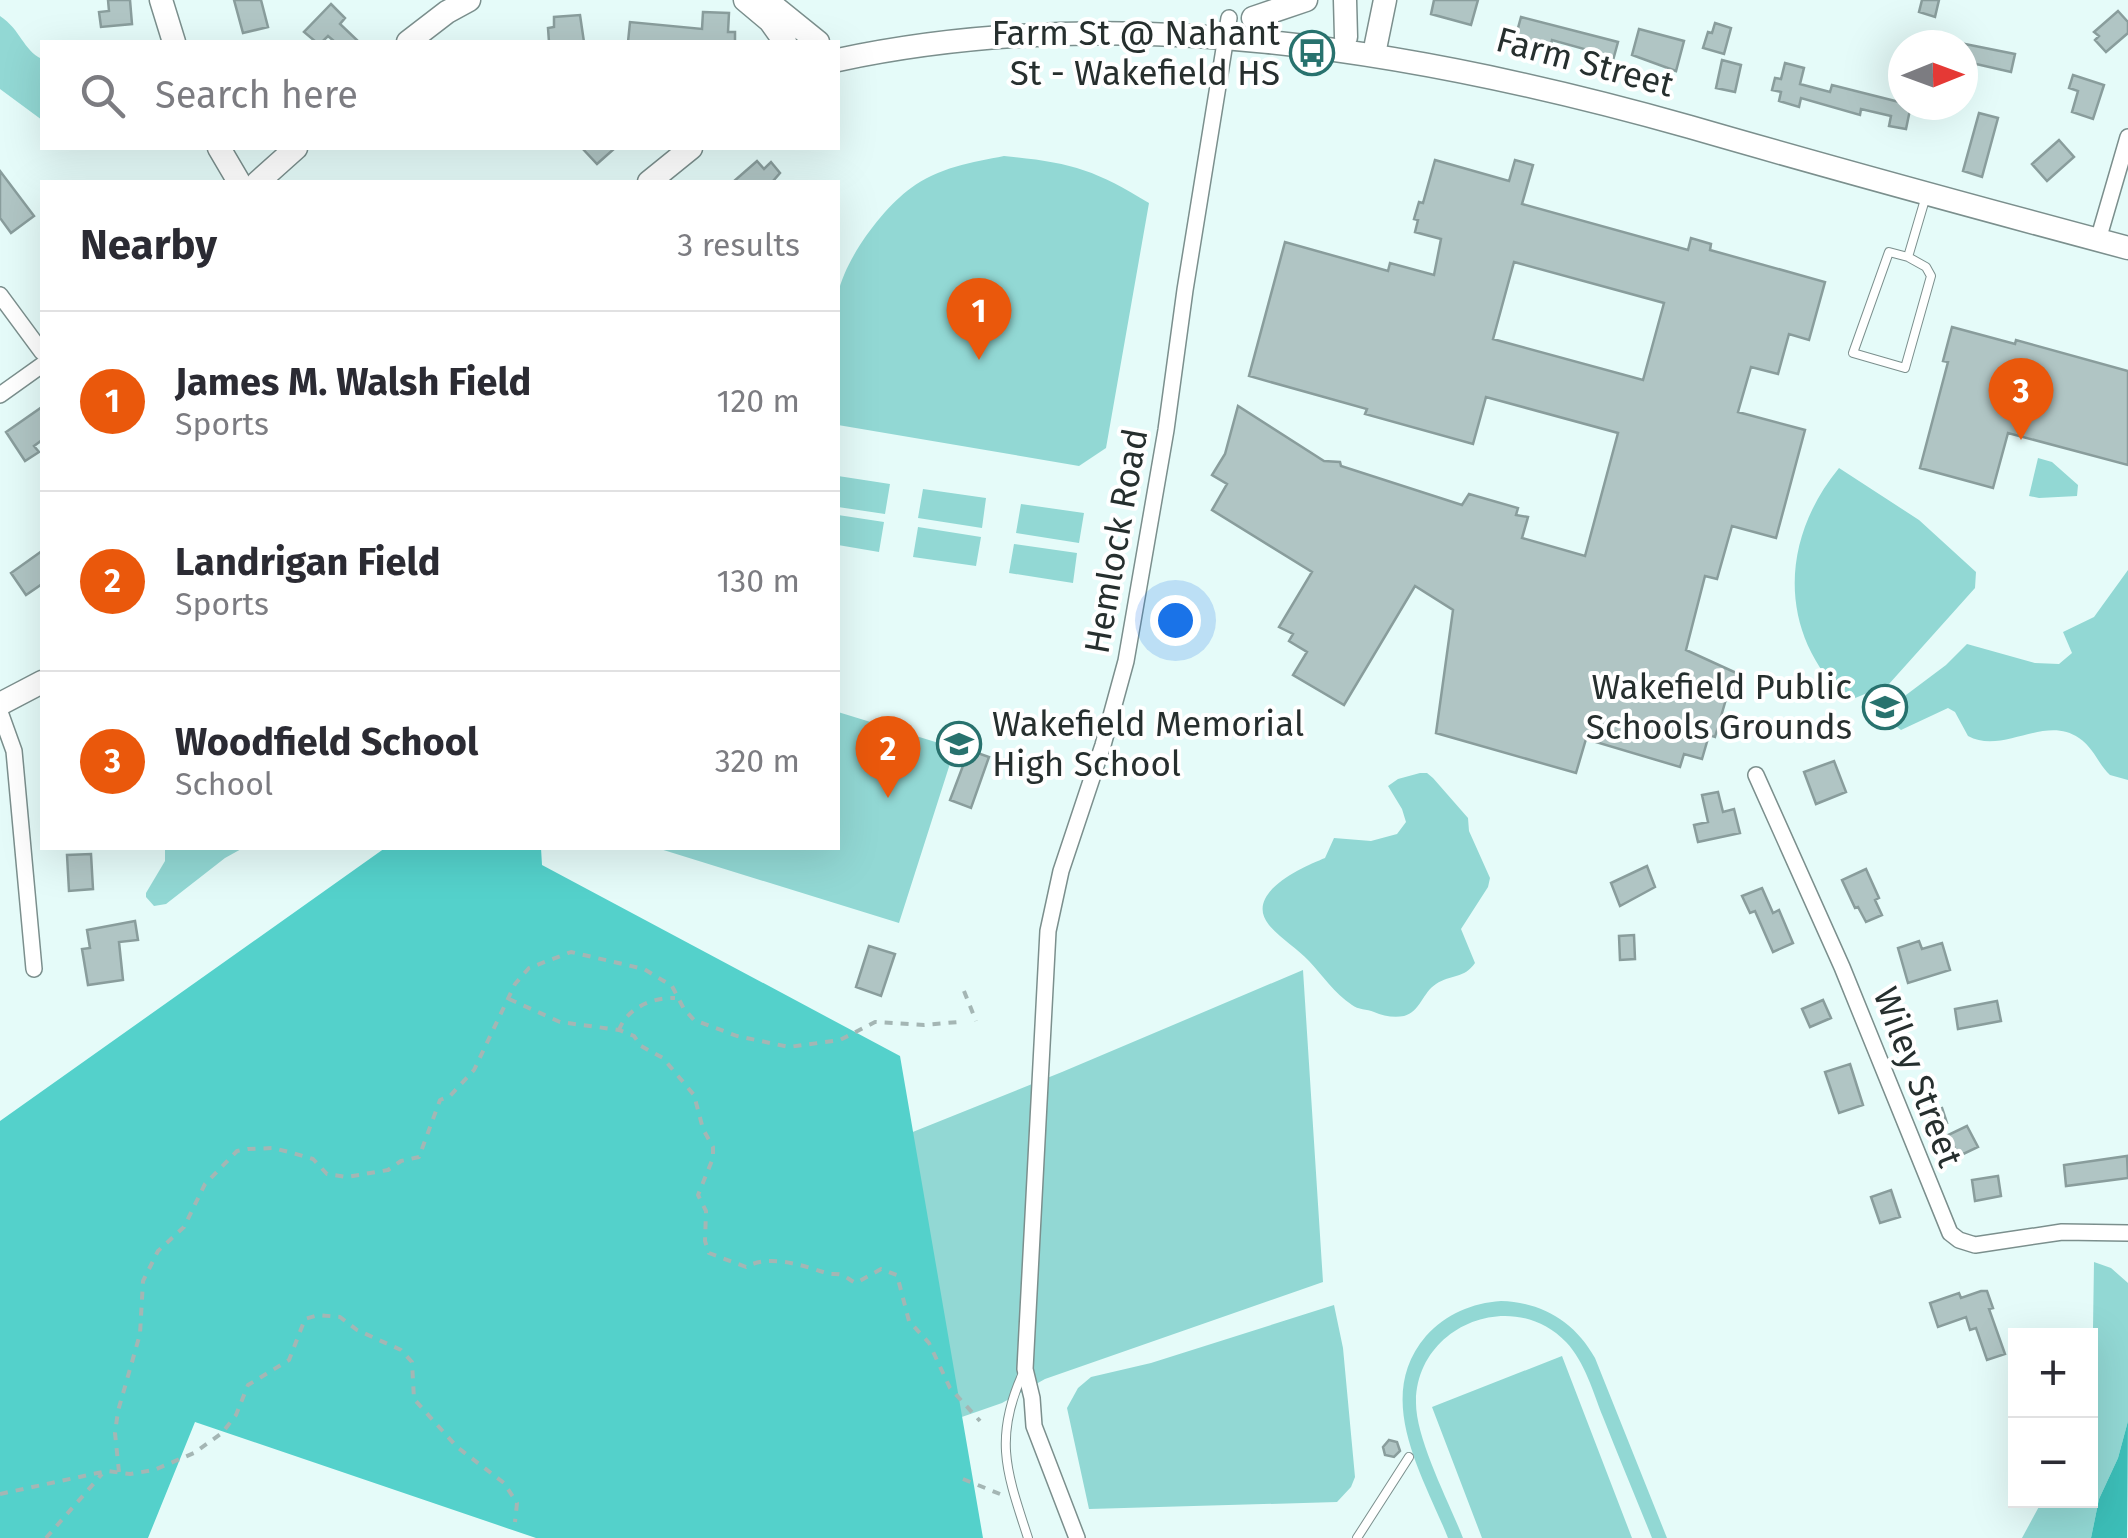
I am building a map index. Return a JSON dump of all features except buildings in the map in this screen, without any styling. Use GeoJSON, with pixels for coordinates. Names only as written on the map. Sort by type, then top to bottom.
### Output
{"type":"FeatureCollection","features":[{"type":"Feature","properties":{"kind":"main road"},"geometry":{"type":"LineString","coordinates":[[161,0],[173,40]]}},
{"type":"Feature","properties":{"kind":"main road"},"geometry":{"type":"LineString","coordinates":[[745,0],[770,21],[784,40]]}},
{"type":"Feature","properties":{"kind":"main road"},"geometry":{"type":"LineString","coordinates":[[766,0],[816,40]]}},
{"type":"Feature","properties":{"kind":"main road"},"geometry":{"type":"LineString","coordinates":[[1238,19],[1306,0]]}},
{"type":"Feature","properties":{"kind":"main road"},"geometry":{"type":"LineString","coordinates":[[1344,0],[1346,37]]}},
{"type":"Feature","properties":{"kind":"main road"},"geometry":{"type":"LineString","coordinates":[[1376,44],[1385,0]]}},
{"type":"Feature","properties":{"kind":"main road"},"geometry":{"type":"LineString","coordinates":[[411,40],[464,1]]}},
{"type":"Feature","properties":{"kind":"main road","name":"Farm Street"},"geometry":{"type":"LineString","coordinates":[[840,59],[940,29],[1024,15],[1101,11],[1238,19],[1376,44],[2128,248]]}},
{"type":"Feature","properties":{"kind":"main road"},"geometry":{"type":"LineString","coordinates":[[220,150],[238,180]]}},
{"type":"Feature","properties":{"kind":"main road"},"geometry":{"type":"LineString","coordinates":[[260,180],[294,150]]}},
{"type":"Feature","properties":{"kind":"main road"},"geometry":{"type":"LineString","coordinates":[[651,180],[689,150]]}},
{"type":"Feature","properties":{"kind":"main road"},"geometry":{"type":"LineString","coordinates":[[0,704],[40,683]]}},
{"type":"Feature","properties":{"kind":"street","name":"Hemlock Road"},"geometry":{"type":"LineString","coordinates":[[1077,1538],[1034,1426],[1025,1369],[1048,931],[1061,871],[1126,661],[1166,430],[1185,290],[1238,19]]}},
{"type":"Feature","properties":{"kind":"street"},"geometry":{"type":"LineString","coordinates":[[2098,240],[2128,137]]}},
{"type":"Feature","properties":{"kind":"street"},"geometry":{"type":"LineString","coordinates":[[0,295],[40,349]]}},
{"type":"Feature","properties":{"kind":"street"},"geometry":{"type":"LineString","coordinates":[[0,395],[40,366]]}},
{"type":"Feature","properties":{"kind":"street"},"geometry":{"type":"LineString","coordinates":[[0,712],[14,751],[34,968]]}},
{"type":"Feature","properties":{"kind":"street","name":"Wiley Street"},"geometry":{"type":"LineString","coordinates":[[1756,775],[1847,979],[1950,1233],[1975,1245],[2062,1232],[2128,1233]]}},
{"type":"Feature","properties":{"kind":"lane"},"geometry":{"type":"LineString","coordinates":[[1908,256],[1927,194]]}},
{"type":"Feature","properties":{"kind":"lane"},"geometry":{"type":"LineString","coordinates":[[1889,252],[1908,256],[1926,266],[1931,276],[1905,368],[1853,353],[1889,252]]}},
{"type":"Feature","properties":{"kind":"lane"},"geometry":{"type":"LineString","coordinates":[[1025,1369],[1007,1421],[1006,1468],[1028,1538]]}},
{"type":"Feature","properties":{"kind":"lane"},"geometry":{"type":"LineString","coordinates":[[1357,1538],[1409,1457]]}},
{"type":"Feature","properties":{"kind":"path"},"geometry":{"type":"LineString","coordinates":[[119,1472],[115,1433],[140,1334],[143,1281],[158,1251],[184,1226],[205,1184],[237,1152],[248,1149],[289,1152],[313,1159],[327,1174],[347,1177],[388,1170],[401,1161],[419,1157],[440,1100],[450,1096],[474,1070],[515,984],[529,968],[571,952],[644,969],[672,986],[694,1020],[737,1036],[789,1048],[840,1040],[875,1022],[958,1022]]}},
{"type":"Feature","properties":{"kind":"path"},"geometry":{"type":"LineString","coordinates":[[964,991],[976,1022]]}},
{"type":"Feature","properties":{"kind":"path"},"geometry":{"type":"LineString","coordinates":[[619,1030],[623,1019],[645,1002],[656,997],[677,998]]}},
{"type":"Feature","properties":{"kind":"path"},"geometry":{"type":"LineString","coordinates":[[508,998],[560,1022],[619,1030],[663,1058],[699,1104],[703,1129],[714,1154],[698,1190],[706,1211],[705,1240],[709,1254],[746,1267],[755,1262],[811,1267],[826,1274],[843,1275],[856,1283],[881,1269],[897,1275],[909,1322],[929,1343],[950,1388],[980,1422]]}},
{"type":"Feature","properties":{"kind":"path"},"geometry":{"type":"LineString","coordinates":[[0,1494],[107,1471],[154,1470],[209,1443],[236,1415],[248,1385],[289,1360],[305,1319],[318,1315],[340,1317],[357,1330],[402,1350],[412,1362],[414,1399],[457,1447],[504,1483],[517,1503],[514,1522]]}},
{"type":"Feature","properties":{"kind":"path"},"geometry":{"type":"LineString","coordinates":[[46,1538],[85,1496],[94,1480],[107,1471]]}},
{"type":"Feature","properties":{"kind":"path"},"geometry":{"type":"LineString","coordinates":[[963,1480],[1015,1497]]}},
{"type":"Feature","properties":{"kind":"shaded area"},"geometry":{"type":"Polygon","coordinates":[[[0,16],[40,58],[40,119],[0,89],[0,16]]]}},
{"type":"Feature","properties":{"kind":"shaded area"},"geometry":{"type":"Polygon","coordinates":[[[1004,156],[1046,161],[1112,182],[1149,203],[1106,448],[1079,466],[840,425],[840,287],[848,266],[866,236],[900,197],[932,175],[1004,156]]]}},
{"type":"Feature","properties":{"kind":"shaded area"},"geometry":{"type":"Polygon","coordinates":[[[2038,458],[2052,462],[2078,485],[2077,496],[2029,496],[2038,458]]]}},
{"type":"Feature","properties":{"kind":"shaded area"},"geometry":{"type":"Polygon","coordinates":[[[1839,468],[1919,520],[1976,572],[1975,588],[1889,684],[1848,701],[1825,675],[1809,647],[1799,618],[1795,587],[1797,556],[1805,526],[1819,496],[1839,468]]]}},
{"type":"Feature","properties":{"kind":"shaded area"},"geometry":{"type":"Polygon","coordinates":[[[840,476],[890,484],[885,514],[840,507],[840,476]]]}},
{"type":"Feature","properties":{"kind":"shaded area"},"geometry":{"type":"Polygon","coordinates":[[[923,489],[986,498],[982,528],[918,518],[923,489]]]}},
{"type":"Feature","properties":{"kind":"shaded area"},"geometry":{"type":"Polygon","coordinates":[[[1021,504],[1084,513],[1079,543],[1016,533],[1021,504]]]}},
{"type":"Feature","properties":{"kind":"shaded area"},"geometry":{"type":"Polygon","coordinates":[[[840,515],[884,522],[879,552],[840,545],[840,515]]]}},
{"type":"Feature","properties":{"kind":"shaded area"},"geometry":{"type":"Polygon","coordinates":[[[918,527],[981,537],[976,566],[913,557],[918,527]]]}},
{"type":"Feature","properties":{"kind":"shaded area"},"geometry":{"type":"Polygon","coordinates":[[[1014,544],[1077,553],[1073,583],[1009,573],[1014,544]]]}},
{"type":"Feature","properties":{"kind":"shaded area"},"geometry":{"type":"Polygon","coordinates":[[[2128,570],[2128,780],[2110,775],[2084,742],[2066,732],[2052,730],[1981,741],[1968,736],[1955,712],[1948,708],[1901,730],[1887,719],[1898,701],[1967,644],[2035,663],[2059,664],[2072,653],[2063,632],[2094,617],[2128,570]]]}},
{"type":"Feature","properties":{"kind":"shaded area"},"geometry":{"type":"Polygon","coordinates":[[[840,713],[955,748],[899,923],[663,850],[840,850],[840,713]]]}},
{"type":"Feature","properties":{"kind":"shaded area"},"geometry":{"type":"Polygon","coordinates":[[[1420,773],[1433,778],[1468,818],[1469,831],[1490,878],[1461,929],[1475,963],[1466,972],[1436,984],[1409,1014],[1389,1016],[1357,1008],[1340,995],[1269,925],[1263,913],[1264,902],[1279,883],[1325,858],[1334,838],[1371,841],[1397,834],[1406,822],[1388,786],[1420,773]]]}},
{"type":"Feature","properties":{"kind":"shaded area"},"geometry":{"type":"Polygon","coordinates":[[[165,850],[239,850],[166,904],[154,906],[146,893],[165,861],[165,850]]]}},
{"type":"Feature","properties":{"kind":"shaded area"},"geometry":{"type":"Polygon","coordinates":[[[382,850],[541,850],[542,865],[900,1056],[983,1538],[536,1538],[195,1422],[148,1538],[0,1538],[0,1121],[382,850]]]}},
{"type":"Feature","properties":{"kind":"shaded area"},"geometry":{"type":"Polygon","coordinates":[[[1303,970],[1323,1282],[1045,1379],[1002,1403],[614,1538],[570,1538],[828,1166],[1303,970]]]}},
{"type":"Feature","properties":{"kind":"shaded area"},"geometry":{"type":"Polygon","coordinates":[[[2094,1262],[2111,1268],[2128,1283],[2128,1421],[2118,1458],[2098,1504],[2098,1328],[2093,1328],[2094,1262]]]}},
{"type":"Feature","properties":{"kind":"shaded area"},"geometry":{"type":"Polygon","coordinates":[[[1501,1301],[1530,1305],[1556,1316],[1587,1345],[1667,1538],[1652,1538],[1573,1350],[1544,1326],[1520,1317],[1496,1316],[1471,1322],[1450,1334],[1432,1352],[1421,1374],[1416,1401],[1421,1433],[1463,1538],[1448,1538],[1408,1437],[1404,1385],[1411,1360],[1434,1328],[1460,1311],[1501,1301]]]}},
{"type":"Feature","properties":{"kind":"shaded area"},"geometry":{"type":"Polygon","coordinates":[[[1334,1305],[1343,1348],[1355,1477],[1337,1502],[1089,1509],[1067,1408],[1078,1388],[1091,1377],[1151,1363],[1334,1305]]]}},
{"type":"Feature","properties":{"kind":"shaded area"},"geometry":{"type":"Polygon","coordinates":[[[1562,1356],[1632,1538],[1482,1538],[1432,1407],[1562,1356]]]}},
{"type":"Feature","properties":{"kind":"shaded area"},"geometry":{"type":"Polygon","coordinates":[[[2128,1421],[2127,1538],[2091,1538],[2099,1499],[2118,1458],[2128,1421]]]}},
{"type":"Feature","properties":{"kind":"shaded area"},"geometry":{"type":"Polygon","coordinates":[[[2038,1508],[2097,1508],[2091,1538],[2022,1538],[2038,1508]]]}},
{"type":"Feature","properties":{"kind":"place","name":"Farm St @ Nahant St - Wakefield HS"},"geometry":{"type":"Point","coordinates":[1312,53]}},
{"type":"Feature","properties":{"kind":"place","name":"James M. Walsh Field"},"geometry":{"type":"Point","coordinates":[979,360]}},
{"type":"Feature","properties":{"kind":"place","name":"Woodfield School"},"geometry":{"type":"Point","coordinates":[2021,440]}},
{"type":"Feature","properties":{"kind":"place","name":"Wakefield Public Schools Grounds"},"geometry":{"type":"Point","coordinates":[1885,707]}},
{"type":"Feature","properties":{"kind":"place","name":"Wakefield Memorial High School"},"geometry":{"type":"Point","coordinates":[959,744]}},
{"type":"Feature","properties":{"kind":"place","name":"Landrigan Field"},"geometry":{"type":"Point","coordinates":[888,798]}}]}
